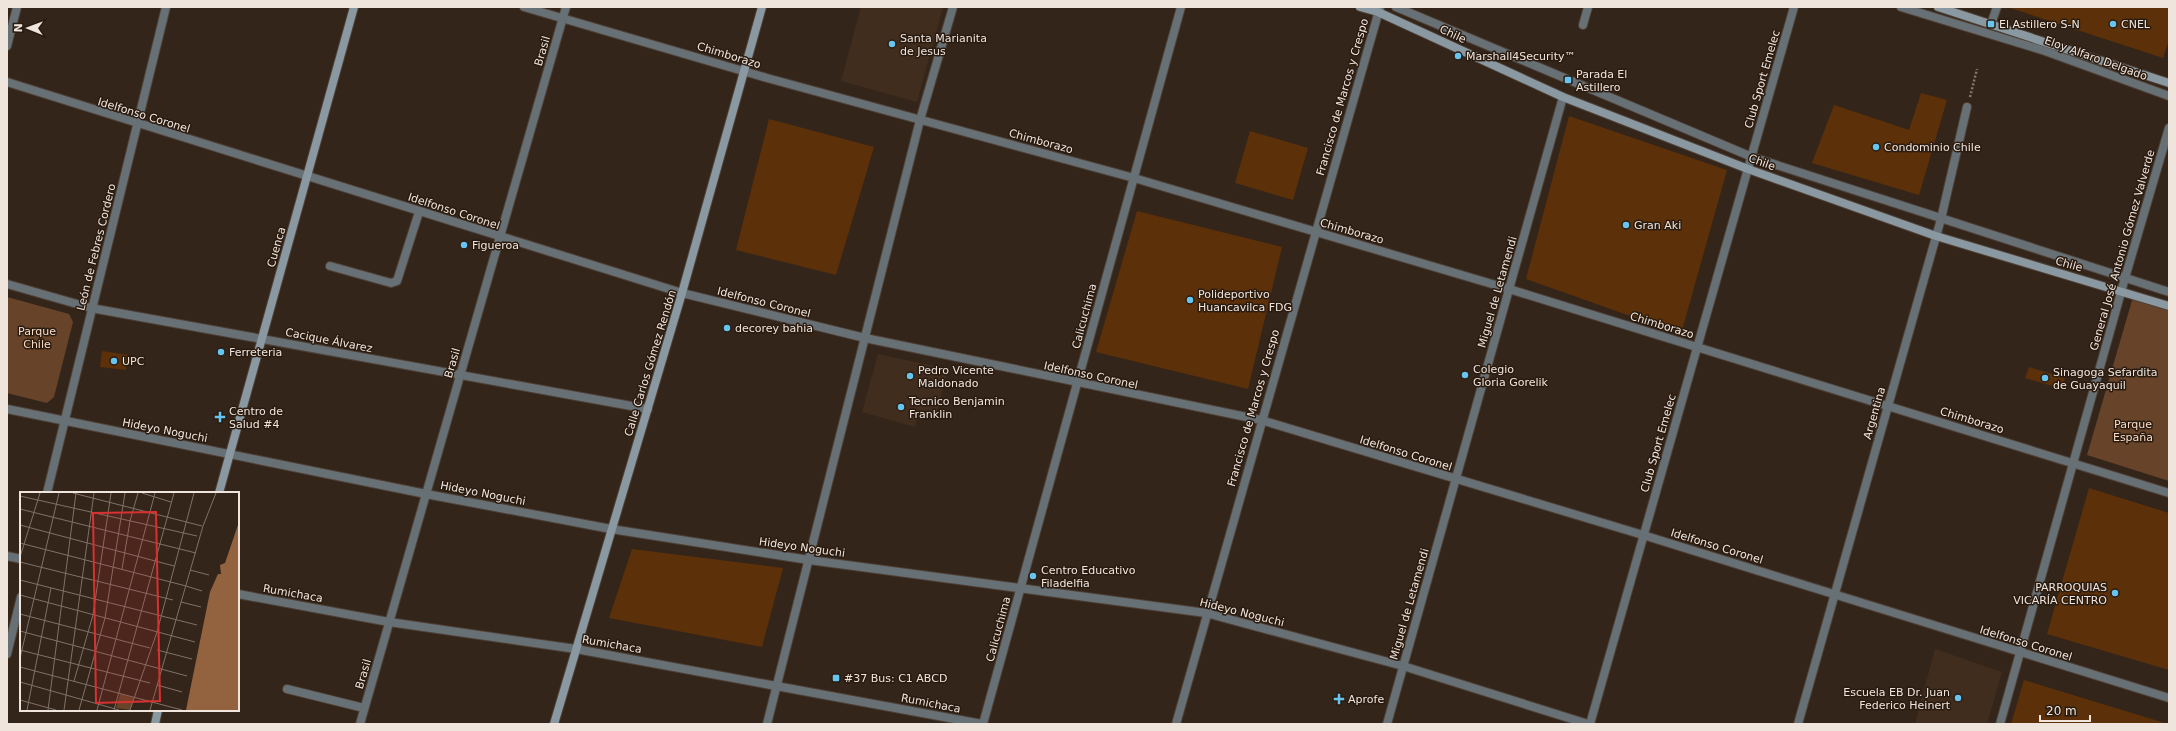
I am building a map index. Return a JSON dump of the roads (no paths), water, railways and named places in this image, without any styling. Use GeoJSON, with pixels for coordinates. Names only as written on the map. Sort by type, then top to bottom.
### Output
{"type":"FeatureCollection","features":[{"type":"Feature","properties":{"kind":"main road","name":"Cuenca"},"geometry":{"type":"LineString","coordinates":[[219,492],[354,7]]}},
{"type":"Feature","properties":{"kind":"main road","name":"Calle Carlos Gómez Rendón"},"geometry":{"type":"LineString","coordinates":[[554,724],[682,293],[762,7]]}},
{"type":"Feature","properties":{"kind":"main road","name":"Chile"},"geometry":{"type":"LineString","coordinates":[[1360,7],[1379,10],[1563,97],[1748,169],[1936,236],[2121,290],[2169,306]]}},
{"type":"Feature","properties":{"kind":"main road","name":"Eloy Alfaro Delgado"},"geometry":{"type":"LineString","coordinates":[[1938,7],[2169,83]]}},
{"type":"Feature","properties":{"kind":"main road"},"geometry":{"type":"LineString","coordinates":[[155,724],[158,711]]}},
{"type":"Feature","properties":{"kind":"street"},"geometry":{"type":"LineString","coordinates":[[7,46],[18,7]]}},
{"type":"Feature","properties":{"kind":"street","name":"León de Febres Cordero"},"geometry":{"type":"LineString","coordinates":[[47,492],[91,308],[166,7]]}},
{"type":"Feature","properties":{"kind":"street","name":"Chimborazo"},"geometry":{"type":"LineString","coordinates":[[524,7],[744,71],[1134,178],[1509,289],[2073,462],[2169,493]]}},
{"type":"Feature","properties":{"kind":"street","name":"Brasil"},"geometry":{"type":"LineString","coordinates":[[360,724],[566,7]]}},
{"type":"Feature","properties":{"kind":"street"},"geometry":{"type":"LineString","coordinates":[[767,724],[920,120],[953,7]]}},
{"type":"Feature","properties":{"kind":"street","name":"Calicuchima"},"geometry":{"type":"LineString","coordinates":[[982,724],[1181,7]]}},
{"type":"Feature","properties":{"kind":"street","name":"Chile"},"geometry":{"type":"LineString","coordinates":[[1396,7],[1570,76],[1752,157],[2169,292]]}},
{"type":"Feature","properties":{"kind":"street"},"geometry":{"type":"LineString","coordinates":[[1583,25],[1588,7]]}},
{"type":"Feature","properties":{"kind":"street","name":"Club Sport Emelec"},"geometry":{"type":"LineString","coordinates":[[1589,724],[1794,7]]}},
{"type":"Feature","properties":{"kind":"street","name":"Eloy Alfaro Delgado"},"geometry":{"type":"LineString","coordinates":[[1901,7],[2045,51],[2169,96]]}},
{"type":"Feature","properties":{"kind":"street"},"geometry":{"type":"LineString","coordinates":[[1991,24],[1996,7]]}},
{"type":"Feature","properties":{"kind":"street","name":"Francisco de Marcos y Crespo"},"geometry":{"type":"LineString","coordinates":[[1176,724],[1206,613],[1379,10]]}},
{"type":"Feature","properties":{"kind":"street","name":"Idelfonso Coronel"},"geometry":{"type":"LineString","coordinates":[[7,82],[682,293],[865,338],[1261,420],[1456,480],[1643,535],[2169,698]]}},
{"type":"Feature","properties":{"kind":"street","name":"Miguel de Letamendi"},"geometry":{"type":"LineString","coordinates":[[1387,724],[1563,97]]}},
{"type":"Feature","properties":{"kind":"street","name":"Argentina"},"geometry":{"type":"LineString","coordinates":[[1798,724],[1941,219],[1967,107]]}},
{"type":"Feature","properties":{"kind":"street","name":"General José Antonio Gómez Valverde"},"geometry":{"type":"LineString","coordinates":[[2000,724],[2121,290],[2169,128]]}},
{"type":"Feature","properties":{"kind":"street"},"geometry":{"type":"LineString","coordinates":[[330,266],[391,283],[397,281],[419,212]]}},
{"type":"Feature","properties":{"kind":"street","name":"Cacique Álvarez"},"geometry":{"type":"LineString","coordinates":[[7,284],[91,308],[648,409]]}},
{"type":"Feature","properties":{"kind":"street","name":"Hideyo Noguchi"},"geometry":{"type":"LineString","coordinates":[[7,409],[426,494],[611,529],[809,560],[1021,587],[1206,613],[1403,666],[1589,724]]}},
{"type":"Feature","properties":{"kind":"street"},"geometry":{"type":"LineString","coordinates":[[7,556],[20,559]]}},
{"type":"Feature","properties":{"kind":"street","name":"Rumichaca"},"geometry":{"type":"LineString","coordinates":[[239,594],[389,622],[576,648],[982,724]]}},
{"type":"Feature","properties":{"kind":"street"},"geometry":{"type":"LineString","coordinates":[[7,654],[20,601]]}},
{"type":"Feature","properties":{"kind":"street"},"geometry":{"type":"LineString","coordinates":[[287,689],[364,708]]}},
{"type":"Feature","properties":{"kind":"place","name":"El Astillero S-N"},"geometry":{"type":"Point","coordinates":[1991,24]}},
{"type":"Feature","properties":{"kind":"place","name":"CNEL"},"geometry":{"type":"Point","coordinates":[2113,24]}},
{"type":"Feature","properties":{"kind":"place","name":"Santa Marianita de Jesus"},"geometry":{"type":"Point","coordinates":[892,44]}},
{"type":"Feature","properties":{"kind":"place","name":"Marshall4Security™"},"geometry":{"type":"Point","coordinates":[1458,56]}},
{"type":"Feature","properties":{"kind":"place","name":"Parada El Astillero"},"geometry":{"type":"Point","coordinates":[1568,80]}},
{"type":"Feature","properties":{"kind":"place","name":"Condominio Chile"},"geometry":{"type":"Point","coordinates":[1876,147]}},
{"type":"Feature","properties":{"kind":"place","name":"Gran Aki"},"geometry":{"type":"Point","coordinates":[1626,225]}},
{"type":"Feature","properties":{"kind":"place","name":"Figueroa"},"geometry":{"type":"Point","coordinates":[464,245]}},
{"type":"Feature","properties":{"kind":"place","name":"Polideportivo Huancavilca FDG"},"geometry":{"type":"Point","coordinates":[1190,300]}},
{"type":"Feature","properties":{"kind":"place","name":"decorey bahia"},"geometry":{"type":"Point","coordinates":[727,328]}},
{"type":"Feature","properties":{"kind":"place","name":"Ferreteria"},"geometry":{"type":"Point","coordinates":[221,352]}},
{"type":"Feature","properties":{"kind":"place","name":"UPC"},"geometry":{"type":"Point","coordinates":[114,361]}},
{"type":"Feature","properties":{"kind":"place","name":"Colegio Gloria Gorelik"},"geometry":{"type":"Point","coordinates":[1465,375]}},
{"type":"Feature","properties":{"kind":"place","name":"Pedro Vicente Maldonado"},"geometry":{"type":"Point","coordinates":[910,376]}},
{"type":"Feature","properties":{"kind":"place","name":"Sinagoga Sefardita de Guayaquil"},"geometry":{"type":"Point","coordinates":[2045,378]}},
{"type":"Feature","properties":{"kind":"place","name":"Tecnico Benjamin Franklin"},"geometry":{"type":"Point","coordinates":[901,407]}},
{"type":"Feature","properties":{"kind":"place","name":"Centro de Salud #4"},"geometry":{"type":"Point","coordinates":[220,417]}},
{"type":"Feature","properties":{"kind":"place","name":"Centro Educativo Filadelfia"},"geometry":{"type":"Point","coordinates":[1033,576]}},
{"type":"Feature","properties":{"kind":"place","name":"PARROQUIAS VICARÍA CENTRO"},"geometry":{"type":"Point","coordinates":[2115,593]}},
{"type":"Feature","properties":{"kind":"place","name":"#37 Bus: C1 ABCD"},"geometry":{"type":"Point","coordinates":[836,678]}},
{"type":"Feature","properties":{"kind":"place","name":"Escuela EB Dr. Juan Federico Heinert"},"geometry":{"type":"Point","coordinates":[1958,698]}},
{"type":"Feature","properties":{"kind":"place","name":"Aprofe"},"geometry":{"type":"Point","coordinates":[1339,699]}},
{"type":"Feature","properties":{"kind":"park label","name":"Parque Chile"},"geometry":{"type":"Point","coordinates":[37,337]}},
{"type":"Feature","properties":{"kind":"park label","name":"Parque España"},"geometry":{"type":"Point","coordinates":[2133,430]}}]}
